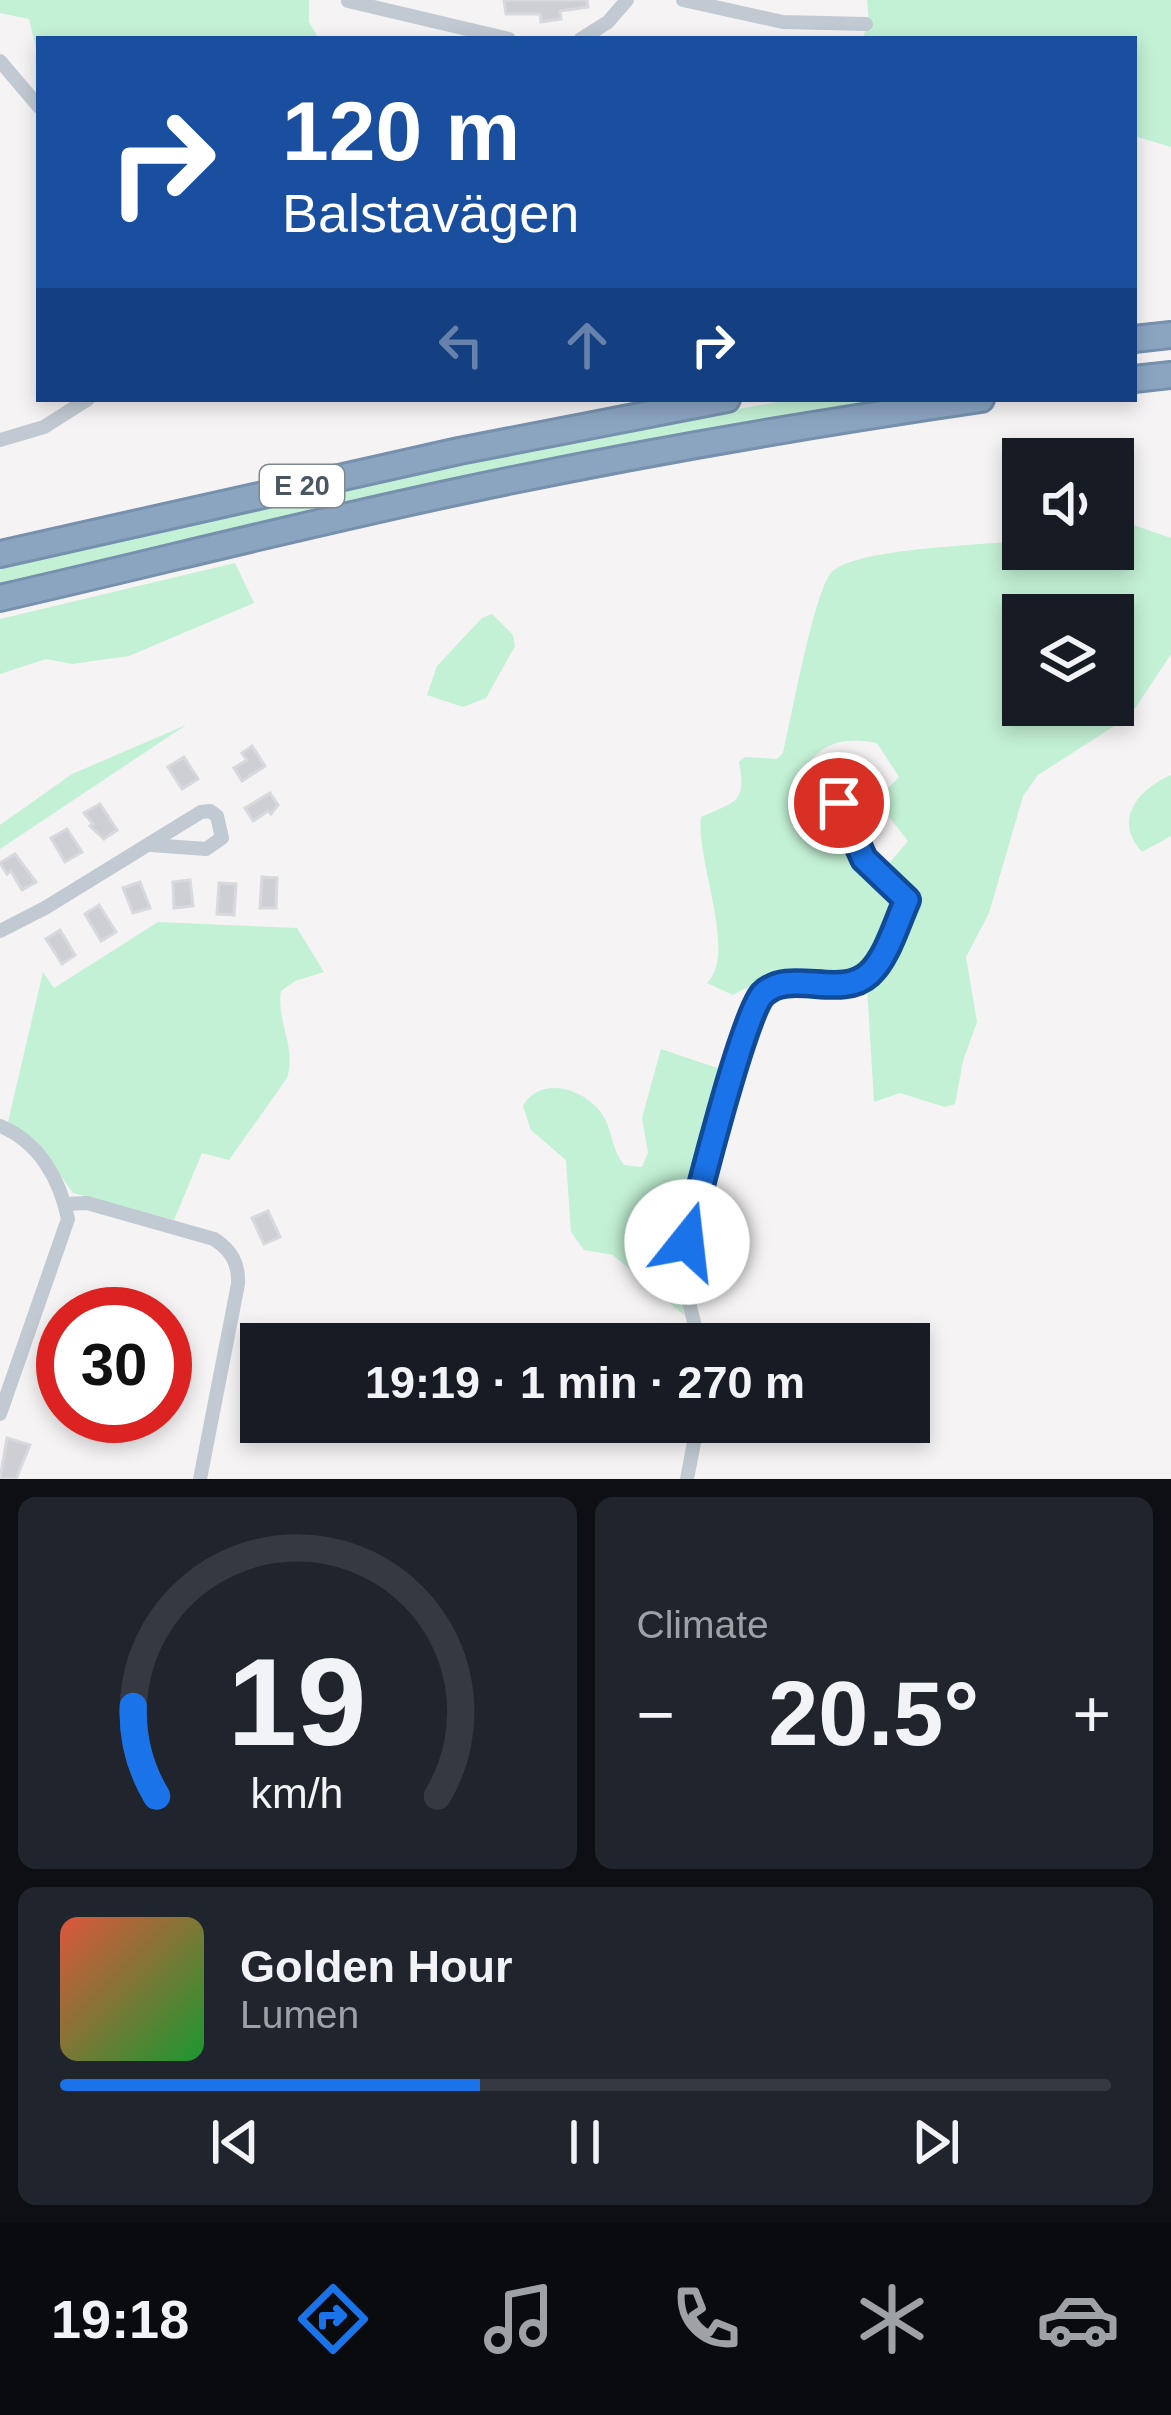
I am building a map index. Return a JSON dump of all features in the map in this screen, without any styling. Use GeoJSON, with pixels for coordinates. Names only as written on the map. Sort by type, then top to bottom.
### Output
{"type":"FeatureCollection","features":[{"type":"Feature","properties":{"kind":"highway"},"geometry":{"type":"LineString","coordinates":[[1137,339],[1171,335]]}},
{"type":"Feature","properties":{"kind":"highway"},"geometry":{"type":"LineString","coordinates":[[1137,379],[1171,375]]}},
{"type":"Feature","properties":{"kind":"highway","name":"E 20"},"geometry":{"type":"LineString","coordinates":[[0,554],[415,460],[712,402]]}},
{"type":"Feature","properties":{"kind":"highway","name":"E 20"},"geometry":{"type":"LineString","coordinates":[[0,598],[552,472],[962,402]]}},
{"type":"Feature","properties":{"kind":"street"},"geometry":{"type":"LineString","coordinates":[[585,36],[608,22],[627,0]]}},
{"type":"Feature","properties":{"kind":"street"},"geometry":{"type":"LineString","coordinates":[[682,0],[783,22],[866,24]]}},
{"type":"Feature","properties":{"kind":"street"},"geometry":{"type":"LineString","coordinates":[[348,1],[496,36]]}},
{"type":"Feature","properties":{"kind":"street"},"geometry":{"type":"LineString","coordinates":[[0,61],[36,103]]}},
{"type":"Feature","properties":{"kind":"street"},"geometry":{"type":"LineString","coordinates":[[0,440],[44,427],[83,402]]}},
{"type":"Feature","properties":{"kind":"street"},"geometry":{"type":"LineString","coordinates":[[695,1323],[685,1282],[687,1242],[759,997],[778,986],[863,979],[878,964],[907,900],[864,859],[839,803]]}},
{"type":"Feature","properties":{"kind":"street"},"geometry":{"type":"LineString","coordinates":[[0,931],[201,812],[210,811],[221,827],[222,838],[206,849],[151,845]]}},
{"type":"Feature","properties":{"kind":"street"},"geometry":{"type":"LineString","coordinates":[[0,1126],[43,1158],[65,1204],[66,1230],[0,1414]]}},
{"type":"Feature","properties":{"kind":"street"},"geometry":{"type":"LineString","coordinates":[[65,1204],[87,1203],[214,1239],[234,1258],[238,1284],[200,1479]]}},
{"type":"Feature","properties":{"kind":"street"},"geometry":{"type":"LineString","coordinates":[[687,1479],[694,1443]]}},
{"type":"Feature","properties":{"kind":"green space"},"geometry":{"type":"Polygon","coordinates":[[[0,0],[309,0],[309,22],[317,36],[36,36],[36,49],[29,19],[0,13],[0,0]]]}},
{"type":"Feature","properties":{"kind":"green space"},"geometry":{"type":"Polygon","coordinates":[[[867,0],[1171,0],[1171,147],[1137,137],[1137,36],[863,36],[869,22],[867,0]]]}},
{"type":"Feature","properties":{"kind":"green space"},"geometry":{"type":"Polygon","coordinates":[[[780,402],[896,402],[0,587],[0,568],[298,498],[780,402]]]}},
{"type":"Feature","properties":{"kind":"green space"},"geometry":{"type":"Polygon","coordinates":[[[1134,525],[1171,538],[1171,654],[1134,709],[1134,594],[1002,594],[1002,726],[1114,726],[1038,775],[1023,796],[989,913],[966,957],[977,1022],[955,1104],[945,1107],[900,1093],[874,1102],[867,987],[910,900],[909,888],[885,868],[908,841],[889,817],[883,793],[899,777],[877,743],[846,741],[822,750],[789,795],[897,898],[865,971],[832,979],[765,983],[733,995],[707,983],[718,950],[701,817],[736,799],[741,786],[739,762],[745,757],[777,759],[783,753],[810,630],[831,573],[844,564],[892,553],[1002,542],[1002,570],[1134,570],[1134,525]]]}},
{"type":"Feature","properties":{"kind":"green space"},"geometry":{"type":"Polygon","coordinates":[[[235,563],[254,603],[129,656],[72,664],[46,659],[0,674],[0,619],[235,563]]]}},
{"type":"Feature","properties":{"kind":"green space"},"geometry":{"type":"Polygon","coordinates":[[[492,614],[513,635],[515,646],[486,698],[463,707],[427,695],[437,666],[482,618],[492,614]]]}},
{"type":"Feature","properties":{"kind":"green space"},"geometry":{"type":"Polygon","coordinates":[[[186,725],[0,849],[0,825],[72,774],[186,725]]]}},
{"type":"Feature","properties":{"kind":"green space"},"geometry":{"type":"Polygon","coordinates":[[[1171,775],[1171,836],[1142,852],[1129,828],[1133,806],[1149,788],[1171,775]]]}},
{"type":"Feature","properties":{"kind":"green space"},"geometry":{"type":"Polygon","coordinates":[[[158,922],[297,928],[324,972],[281,991],[290,1056],[287,1078],[229,1160],[202,1153],[174,1220],[73,1193],[37,1142],[8,1122],[43,972],[54,988],[158,922]]]}},
{"type":"Feature","properties":{"kind":"green space"},"geometry":{"type":"Polygon","coordinates":[[[661,1049],[723,1070],[680,1233],[677,1266],[684,1315],[613,1255],[584,1250],[571,1232],[566,1160],[531,1130],[523,1106],[541,1090],[577,1093],[605,1119],[624,1165],[642,1167],[648,1153],[642,1118],[661,1049]]]}},
{"type":"Feature","properties":{"kind":"building"},"geometry":{"type":"Polygon","coordinates":[[[504,0],[587,0],[588,7],[560,11],[561,19],[541,22],[540,14],[506,14],[504,0]]]}},
{"type":"Feature","properties":{"kind":"building"},"geometry":{"type":"Polygon","coordinates":[[[252,746],[265,766],[242,781],[234,768],[247,760],[242,753],[252,746]]]}},
{"type":"Feature","properties":{"kind":"building"},"geometry":{"type":"Polygon","coordinates":[[[184,757],[198,779],[182,789],[168,767],[184,757]]]}},
{"type":"Feature","properties":{"kind":"building"},"geometry":{"type":"Polygon","coordinates":[[[270,793],[278,805],[271,814],[268,811],[253,821],[245,808],[270,793]]]}},
{"type":"Feature","properties":{"kind":"building"},"geometry":{"type":"Polygon","coordinates":[[[100,804],[117,830],[104,839],[84,813],[100,804]]]}},
{"type":"Feature","properties":{"kind":"building"},"geometry":{"type":"Polygon","coordinates":[[[67,829],[82,852],[65,862],[51,838],[67,829]]]}},
{"type":"Feature","properties":{"kind":"building"},"geometry":{"type":"Polygon","coordinates":[[[15,854],[36,882],[22,890],[0,863],[15,854]]]}},
{"type":"Feature","properties":{"kind":"building"},"geometry":{"type":"Polygon","coordinates":[[[262,877],[277,878],[276,908],[260,908],[262,877]]]}},
{"type":"Feature","properties":{"kind":"building"},"geometry":{"type":"Polygon","coordinates":[[[190,880],[193,906],[174,908],[173,882],[190,880]]]}},
{"type":"Feature","properties":{"kind":"building"},"geometry":{"type":"Polygon","coordinates":[[[140,882],[150,908],[133,913],[123,888],[140,882]]]}},
{"type":"Feature","properties":{"kind":"building"},"geometry":{"type":"Polygon","coordinates":[[[219,883],[236,884],[234,915],[217,914],[219,883]]]}},
{"type":"Feature","properties":{"kind":"building"},"geometry":{"type":"Polygon","coordinates":[[[99,905],[116,932],[101,941],[85,914],[99,905]]]}},
{"type":"Feature","properties":{"kind":"building"},"geometry":{"type":"Polygon","coordinates":[[[60,930],[75,955],[62,964],[46,939],[60,930]]]}},
{"type":"Feature","properties":{"kind":"building"},"geometry":{"type":"Polygon","coordinates":[[[268,1211],[280,1237],[264,1244],[252,1218],[268,1211]]]}},
{"type":"Feature","properties":{"kind":"building"},"geometry":{"type":"Polygon","coordinates":[[[7,1438],[30,1445],[16,1479],[0,1479],[7,1438]]]}},
{"type":"Feature","properties":{"kind":"route"},"geometry":{"type":"LineString","coordinates":[[687,1242],[759,997],[778,986],[863,979],[878,964],[907,900],[864,859],[839,803]]}}]}
